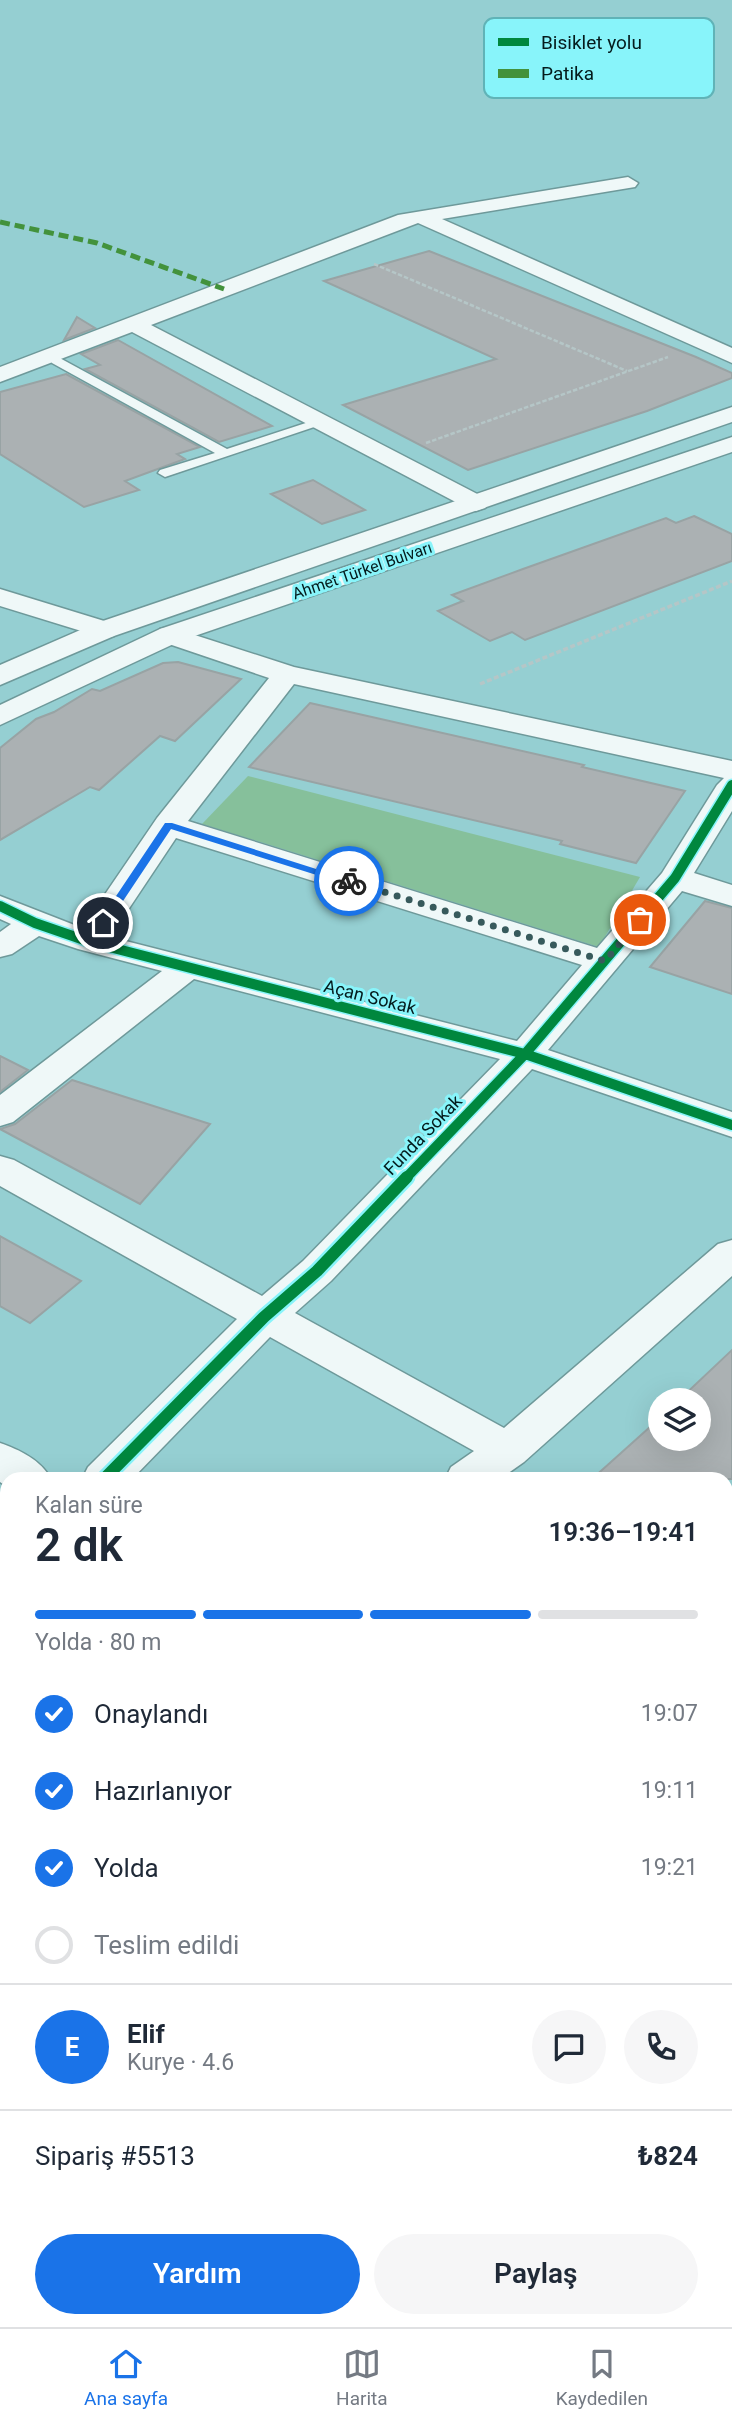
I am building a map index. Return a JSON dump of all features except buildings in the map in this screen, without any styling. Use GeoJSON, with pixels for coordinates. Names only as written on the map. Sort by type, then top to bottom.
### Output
{"type":"FeatureCollection","features":[{"type":"Feature","properties":{"kind":"street"},"geometry":{"type":"LineString","coordinates":[[0,375],[394,223],[421,216],[628,183]]}},
{"type":"Feature","properties":{"kind":"street"},"geometry":{"type":"LineString","coordinates":[[421,216],[732,356]]}},
{"type":"Feature","properties":{"kind":"street"},"geometry":{"type":"LineString","coordinates":[[133,324],[477,503]]}},
{"type":"Feature","properties":{"kind":"street","name":"Ahmet Türkel Bulvarı"},"geometry":{"type":"LineString","coordinates":[[0,677],[104,630],[732,414]]}},
{"type":"Feature","properties":{"kind":"street","name":"Ahmet Türkel Bulvarı"},"geometry":{"type":"LineString","coordinates":[[0,716],[170,635],[732,444]]}},
{"type":"Feature","properties":{"kind":"street"},"geometry":{"type":"LineString","coordinates":[[0,597],[104,630]]}},
{"type":"Feature","properties":{"kind":"street"},"geometry":{"type":"LineString","coordinates":[[170,635],[287,674],[732,770]]}},
{"type":"Feature","properties":{"kind":"street"},"geometry":{"type":"LineString","coordinates":[[90,943],[168,825],[287,674]]}},
{"type":"Feature","properties":{"kind":"street","name":"Funda Sokak"},"geometry":{"type":"LineString","coordinates":[[111,1472],[264,1317],[317,1271],[525,1054],[675,878],[732,785]]}},
{"type":"Feature","properties":{"kind":"street"},"geometry":{"type":"LineString","coordinates":[[168,825],[605,961]]}},
{"type":"Feature","properties":{"kind":"street"},"geometry":{"type":"LineString","coordinates":[[675,878],[732,896]]}},
{"type":"Feature","properties":{"kind":"street","name":"Açan Sokak"},"geometry":{"type":"LineString","coordinates":[[0,906],[35,923],[90,943],[525,1054],[732,1125]]}},
{"type":"Feature","properties":{"kind":"street"},"geometry":{"type":"LineString","coordinates":[[0,947],[35,923]]}},
{"type":"Feature","properties":{"kind":"street"},"geometry":{"type":"LineString","coordinates":[[0,1114],[186,969]]}},
{"type":"Feature","properties":{"kind":"street"},"geometry":{"type":"LineString","coordinates":[[0,1169],[508,1450]]}},
{"type":"Feature","properties":{"kind":"street"},"geometry":{"type":"LineString","coordinates":[[477,1472],[508,1450],[732,1254]]}},
{"type":"Feature","properties":{"kind":"street"},"geometry":{"type":"LineString","coordinates":[[0,1460],[18,1472]]}},
{"type":"Feature","properties":{"kind":"lane"},"geometry":{"type":"LineString","coordinates":[[57,360],[225,453]]}},
{"type":"Feature","properties":{"kind":"lane"},"geometry":{"type":"LineString","coordinates":[[165,473],[323,422]]}},
{"type":"Feature","properties":{"kind":"path"},"geometry":{"type":"LineString","coordinates":[[363,259],[628,372]]}},
{"type":"Feature","properties":{"kind":"path"},"geometry":{"type":"LineString","coordinates":[[425,444],[677,355]]}},
{"type":"Feature","properties":{"kind":"path"},"geometry":{"type":"LineString","coordinates":[[479,684],[732,581]]}},
{"type":"Feature","properties":{"kind":"green space"},"geometry":{"type":"Polygon","coordinates":[[[248,776],[640,877],[599,947],[202,824],[248,776]]]}},
{"type":"Feature","properties":{"kind":"marked path"},"geometry":{"type":"LineString","coordinates":[[0,222],[97,243],[224,289]]}},
{"type":"Feature","properties":{"kind":"cycle path"},"geometry":{"type":"LineString","coordinates":[[111,1472],[264,1317],[317,1271],[525,1054],[675,878],[732,785]]}},
{"type":"Feature","properties":{"kind":"cycle path"},"geometry":{"type":"LineString","coordinates":[[0,906],[35,923],[90,942],[525,1054],[732,1125]]}},
{"type":"Feature","properties":{"kind":"way so far"},"geometry":{"type":"LineString","coordinates":[[349,881],[605,961],[640,920]]}},
{"type":"Feature","properties":{"kind":"route"},"geometry":{"type":"LineString","coordinates":[[103,923],[168,825],[349,881]]}}]}
